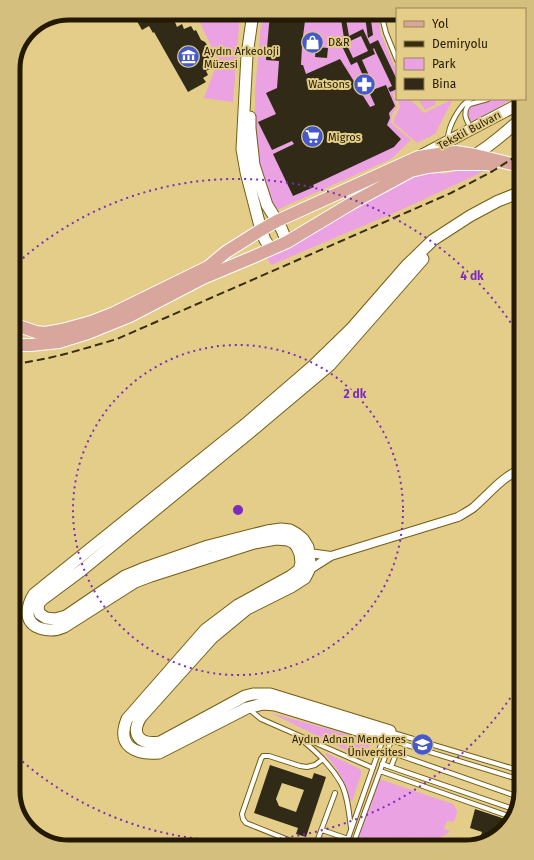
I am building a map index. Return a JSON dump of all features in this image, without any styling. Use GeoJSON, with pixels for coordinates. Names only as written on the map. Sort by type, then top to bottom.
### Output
{"type":"FeatureCollection","features":[{"type":"Feature","properties":{"kind":"main road"},"geometry":{"type":"LineString","coordinates":[[20,326],[36,332],[45,333],[92,322],[114,313],[208,267],[226,252],[278,221],[418,157],[456,152],[514,164]]}},
{"type":"Feature","properties":{"kind":"main road"},"geometry":{"type":"LineString","coordinates":[[20,345],[59,342],[88,333],[130,316],[203,278],[287,242],[299,233],[411,171],[428,167],[456,164],[487,164],[508,171],[514,171]]}},
{"type":"Feature","properties":{"kind":"main road"},"geometry":{"type":"LineString","coordinates":[[290,216],[290,222],[299,233]]}},
{"type":"Feature","properties":{"kind":"street"},"geometry":{"type":"LineString","coordinates":[[252,20],[247,55],[242,149],[246,172],[261,230],[271,249]]}},
{"type":"Feature","properties":{"kind":"street"},"geometry":{"type":"LineString","coordinates":[[258,20],[252,70],[250,128],[254,166],[267,206],[278,221],[287,242]]}},
{"type":"Feature","properties":{"kind":"street","name":"Tekstil Bulvarı"},"geometry":{"type":"LineString","coordinates":[[418,157],[514,108]]}},
{"type":"Feature","properties":{"kind":"street","name":"Tekstil Bulvarı"},"geometry":{"type":"LineString","coordinates":[[456,164],[475,155],[514,125]]}},
{"type":"Feature","properties":{"kind":"street"},"geometry":{"type":"LineString","coordinates":[[494,159],[492,149],[495,140]]}},
{"type":"Feature","properties":{"kind":"street"},"geometry":{"type":"LineString","coordinates":[[388,737],[275,705],[263,704],[247,708],[159,753],[143,753],[134,750],[127,744],[124,736],[124,727],[127,719],[205,630],[238,605],[291,576],[299,570],[301,563],[300,554],[294,543],[288,540],[276,539],[254,543],[135,582],[58,630],[37,628],[29,620],[28,610],[30,599],[34,594],[248,422],[313,366],[351,329],[406,266],[433,240],[470,216],[498,201],[514,195]]}},
{"type":"Feature","properties":{"kind":"street"},"geometry":{"type":"LineString","coordinates":[[388,737],[270,694],[253,694],[245,696],[160,742],[146,742],[140,740],[137,736],[137,724],[141,717],[212,638],[248,609],[291,587],[305,578],[309,570],[310,563],[308,547],[297,534],[290,530],[281,529],[267,531],[208,546],[142,569],[125,576],[66,616],[55,619],[46,618],[40,614],[38,609],[39,603],[82,570],[330,365],[435,245],[465,224],[514,200]]}},
{"type":"Feature","properties":{"kind":"street"},"geometry":{"type":"LineString","coordinates":[[309,570],[331,556],[458,517],[473,508],[502,481],[514,473]]}},
{"type":"Feature","properties":{"kind":"street"},"geometry":{"type":"LineString","coordinates":[[309,553],[331,556]]}},
{"type":"Feature","properties":{"kind":"lane"},"geometry":{"type":"LineString","coordinates":[[383,20],[386,33],[396,58]]}},
{"type":"Feature","properties":{"kind":"lane"},"geometry":{"type":"LineString","coordinates":[[448,141],[448,136],[456,116],[462,106],[469,100]]}},
{"type":"Feature","properties":{"kind":"lane"},"geometry":{"type":"LineString","coordinates":[[471,129],[465,116],[467,106],[484,100]]}},
{"type":"Feature","properties":{"kind":"lane"},"geometry":{"type":"LineString","coordinates":[[247,708],[261,719],[373,768]]}},
{"type":"Feature","properties":{"kind":"lane"},"geometry":{"type":"LineString","coordinates":[[293,733],[312,748],[329,765],[341,784],[348,805],[352,829]]}},
{"type":"Feature","properties":{"kind":"lane"},"geometry":{"type":"LineString","coordinates":[[354,840],[380,771],[388,737]]}},
{"type":"Feature","properties":{"kind":"lane"},"geometry":{"type":"LineString","coordinates":[[348,839],[373,768],[388,737]]}},
{"type":"Feature","properties":{"kind":"lane"},"geometry":{"type":"LineString","coordinates":[[388,737],[514,769]]}},
{"type":"Feature","properties":{"kind":"lane"},"geometry":{"type":"LineString","coordinates":[[388,737],[514,778]]}},
{"type":"Feature","properties":{"kind":"lane"},"geometry":{"type":"LineString","coordinates":[[391,767],[396,754],[514,794]]}},
{"type":"Feature","properties":{"kind":"lane"},"geometry":{"type":"LineString","coordinates":[[288,840],[246,823],[243,819],[242,814],[261,759],[266,755],[307,767],[316,765],[323,759]]}},
{"type":"Feature","properties":{"kind":"lane"},"geometry":{"type":"LineString","coordinates":[[382,764],[511,808]]}},
{"type":"Feature","properties":{"kind":"lane"},"geometry":{"type":"LineString","coordinates":[[380,771],[507,815]]}},
{"type":"Feature","properties":{"kind":"lane"},"geometry":{"type":"LineString","coordinates":[[318,840],[335,793]]}},
{"type":"Feature","properties":{"kind":"lane"},"geometry":{"type":"LineString","coordinates":[[322,830],[351,840]]}},
{"type":"Feature","properties":{"kind":"green space"},"geometry":{"type":"Polygon","coordinates":[[[199,20],[239,20],[233,102],[204,98],[218,61],[199,20]]]}},
{"type":"Feature","properties":{"kind":"green space"},"geometry":{"type":"Polygon","coordinates":[[[261,20],[379,20],[381,34],[396,70],[396,92],[393,94],[397,107],[392,114],[391,123],[411,140],[391,159],[279,209],[274,209],[255,156],[255,91],[261,20]]]}},
{"type":"Feature","properties":{"kind":"green space"},"geometry":{"type":"Polygon","coordinates":[[[397,100],[411,100],[424,113],[452,100],[435,134],[417,143],[393,122],[400,106],[397,100]]]}},
{"type":"Feature","properties":{"kind":"green space"},"geometry":{"type":"Polygon","coordinates":[[[419,100],[434,100],[436,104],[425,110],[419,100]]]}},
{"type":"Feature","properties":{"kind":"green space"},"geometry":{"type":"Polygon","coordinates":[[[490,100],[510,100],[470,122],[466,116],[467,107],[490,100]]]}},
{"type":"Feature","properties":{"kind":"green space"},"geometry":{"type":"Polygon","coordinates":[[[469,168],[491,168],[403,209],[271,265],[267,258],[416,175],[431,172],[445,174],[469,168]]]}},
{"type":"Feature","properties":{"kind":"green space"},"geometry":{"type":"Polygon","coordinates":[[[271,713],[371,741],[364,759],[271,713]]]}},
{"type":"Feature","properties":{"kind":"green space"},"geometry":{"type":"Polygon","coordinates":[[[326,753],[360,769],[361,775],[352,801],[350,800],[346,787],[325,754],[326,753]]]}},
{"type":"Feature","properties":{"kind":"green space"},"geometry":{"type":"Polygon","coordinates":[[[379,779],[453,804],[456,808],[457,812],[454,822],[447,821],[444,829],[450,831],[437,838],[427,839],[412,837],[410,840],[357,840],[379,779]]]}},
{"type":"Feature","properties":{"kind":"building","name":"Aydın Arkeoloji Müzesi"},"geometry":{"type":"Polygon","coordinates":[[[136,20],[176,20],[175,22],[177,27],[182,24],[184,29],[191,26],[194,31],[196,30],[201,40],[207,45],[208,52],[214,62],[210,64],[213,67],[206,71],[208,75],[203,78],[206,82],[188,92],[154,32],[153,33],[149,26],[142,30],[136,20]]]}},
{"type":"Feature","properties":{"kind":"building"},"geometry":{"type":"Polygon","coordinates":[[[269,20],[306,20],[303,36],[301,65],[303,65],[306,74],[340,59],[370,107],[375,105],[357,62],[351,65],[339,40],[344,38],[341,20],[346,20],[349,36],[363,29],[370,44],[378,40],[396,78],[396,89],[390,92],[388,88],[392,86],[374,48],[375,54],[362,60],[375,89],[386,85],[395,106],[389,113],[390,118],[387,125],[401,139],[394,147],[293,196],[273,154],[294,144],[292,141],[272,150],[258,122],[276,114],[266,93],[277,88],[279,61],[266,60],[269,20]],[[361,36],[346,43],[353,58],[368,51],[361,36]]]}},
{"type":"Feature","properties":{"kind":"building"},"geometry":{"type":"Polygon","coordinates":[[[366,20],[371,20],[373,35],[368,38],[366,20]]]}},
{"type":"Feature","properties":{"kind":"building"},"geometry":{"type":"Polygon","coordinates":[[[316,47],[328,48],[327,58],[315,57],[316,47]]]}},
{"type":"Feature","properties":{"kind":"building"},"geometry":{"type":"Polygon","coordinates":[[[270,765],[312,779],[314,773],[326,777],[306,837],[296,834],[298,828],[254,813],[270,765]],[[282,783],[276,799],[279,806],[296,812],[304,790],[282,783]]]}},
{"type":"Feature","properties":{"kind":"building"},"geometry":{"type":"Polygon","coordinates":[[[475,809],[505,819],[492,832],[480,837],[482,832],[470,828],[475,809]]]}},
{"type":"Feature","properties":{"kind":"railway"},"geometry":{"type":"LineString","coordinates":[[20,363],[53,357],[117,339],[451,193],[493,171],[514,158]]}},
{"type":"Feature","properties":{"kind":"place","name":"D&R"},"geometry":{"type":"Point","coordinates":[312,42]}},
{"type":"Feature","properties":{"kind":"place","name":"Aydın Arkeoloji Müzesi"},"geometry":{"type":"Point","coordinates":[189,57]}},
{"type":"Feature","properties":{"kind":"place","name":"Watsons"},"geometry":{"type":"Point","coordinates":[365,84]}},
{"type":"Feature","properties":{"kind":"place","name":"Migros"},"geometry":{"type":"Point","coordinates":[312,137]}},
{"type":"Feature","properties":{"kind":"place","name":"Aydın Adnan Menderes Üniversitesi"},"geometry":{"type":"Point","coordinates":[422,745]}}]}
